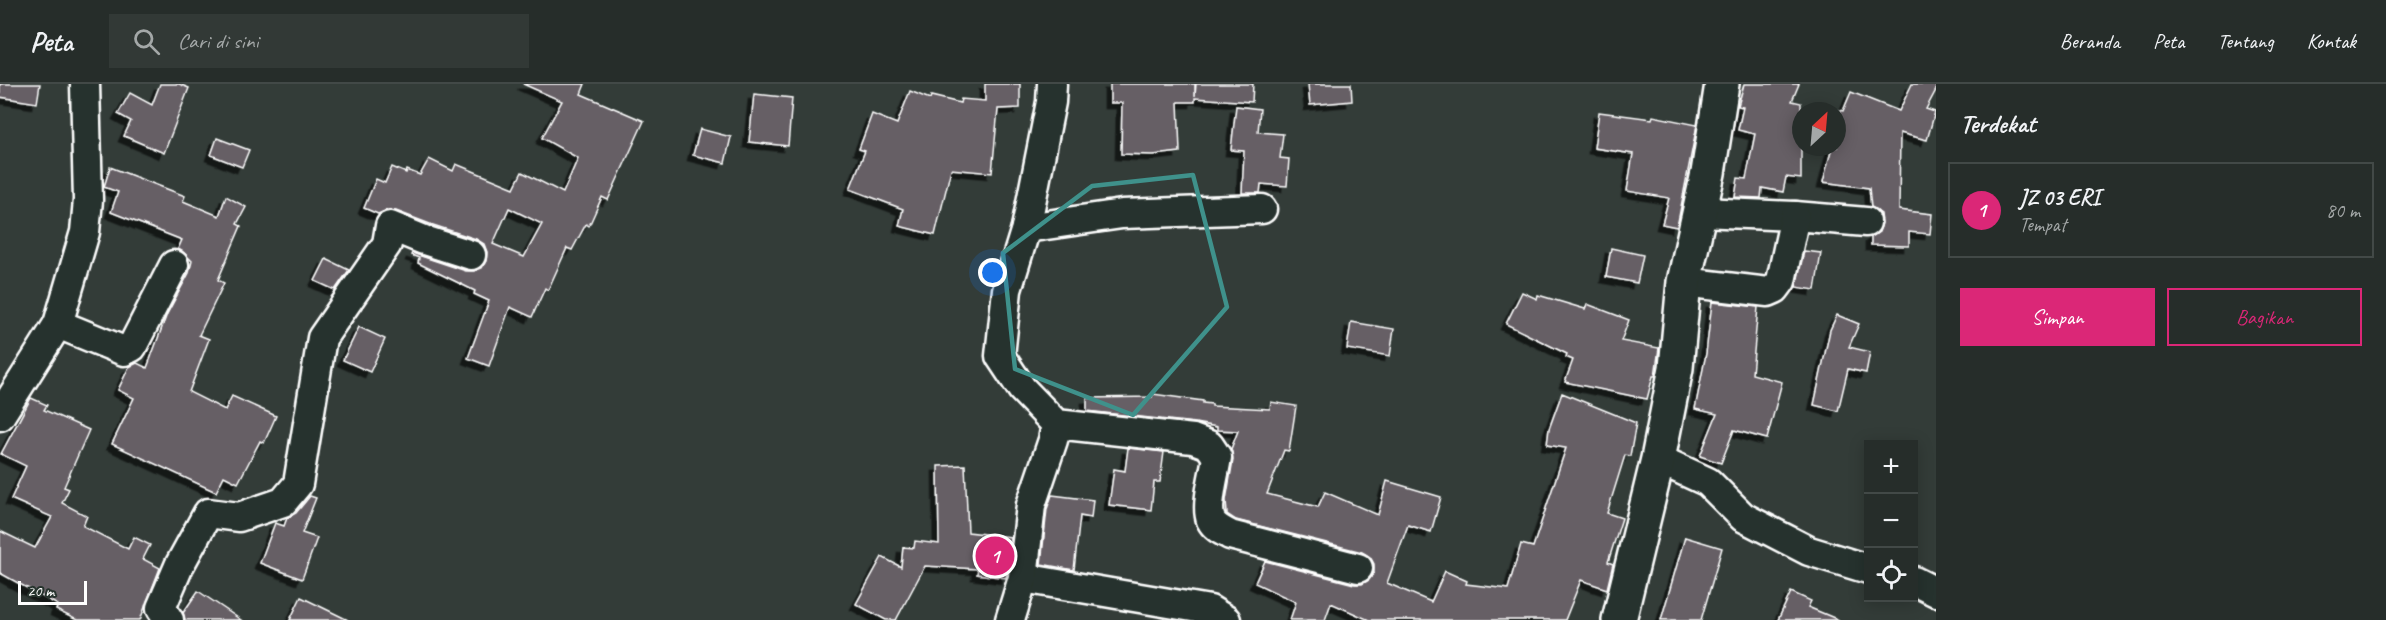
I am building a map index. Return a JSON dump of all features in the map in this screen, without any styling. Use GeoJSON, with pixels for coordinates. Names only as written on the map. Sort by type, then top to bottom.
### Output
{"type":"FeatureCollection","features":[{"type":"Feature","properties":{"kind":"street"},"geometry":{"type":"LineString","coordinates":[[0,416],[58,324],[86,222],[88,200],[85,84]]}},
{"type":"Feature","properties":{"kind":"street"},"geometry":{"type":"LineString","coordinates":[[1052,84],[1051,102],[1026,228],[1007,290],[1000,356],[1022,389],[1056,424],[1193,439],[1209,446],[1217,457],[1209,503],[1211,519],[1219,529],[1230,535],[1358,568]]}},
{"type":"Feature","properties":{"kind":"street"},"geometry":{"type":"LineString","coordinates":[[1619,620],[1658,459],[1676,368],[1684,282],[1701,212],[1722,84]]}},
{"type":"Feature","properties":{"kind":"street"},"geometry":{"type":"LineString","coordinates":[[1026,228],[1122,214],[1262,209]]}},
{"type":"Feature","properties":{"kind":"street"},"geometry":{"type":"LineString","coordinates":[[1701,212],[1866,222]]}},
{"type":"Feature","properties":{"kind":"street"},"geometry":{"type":"LineString","coordinates":[[1684,282],[1768,292],[1775,289],[1780,281],[1795,216]]}},
{"type":"Feature","properties":{"kind":"street"},"geometry":{"type":"LineString","coordinates":[[169,620],[161,608],[179,566],[208,513],[239,517],[283,502],[298,484],[322,338],[387,243],[390,226],[471,255]]}},
{"type":"Feature","properties":{"kind":"street"},"geometry":{"type":"LineString","coordinates":[[58,324],[124,351],[132,347],[174,265]]}},
{"type":"Feature","properties":{"kind":"street"},"geometry":{"type":"LineString","coordinates":[[1010,620],[1023,578],[1031,505],[1053,440],[1056,424]]}},
{"type":"Feature","properties":{"kind":"street"},"geometry":{"type":"LineString","coordinates":[[1658,459],[1707,482],[1743,517],[1809,550],[1864,567]]}},
{"type":"Feature","properties":{"kind":"street"},"geometry":{"type":"LineString","coordinates":[[1023,578],[1210,610],[1226,620]]}},
{"type":"Feature","properties":{"kind":"street"},"geometry":{"type":"LineString","coordinates":[[1918,583],[1936,592]]}},
{"type":"Feature","properties":{"kind":"highlighted area"},"geometry":{"type":"Polygon","coordinates":[[[1193,175],[1227,307],[1133,415],[1015,369],[1003,253],[1092,186],[1193,175]]]}},
{"type":"Feature","properties":{"kind":"building"},"geometry":{"type":"Polygon","coordinates":[[[0,84],[40,84],[37,103],[0,97],[0,84]]]}},
{"type":"Feature","properties":{"kind":"building"},"geometry":{"type":"Polygon","coordinates":[[[160,84],[179,84],[189,88],[164,153],[124,136],[131,121],[118,114],[130,93],[152,105],[160,84]]]}},
{"type":"Feature","properties":{"kind":"building"},"geometry":{"type":"Polygon","coordinates":[[[523,84],[585,84],[581,94],[644,121],[608,200],[602,197],[589,226],[586,224],[572,250],[567,248],[548,290],[545,288],[532,317],[510,307],[489,366],[468,358],[489,301],[474,294],[475,291],[418,263],[419,258],[411,255],[412,253],[466,271],[474,271],[482,268],[486,261],[487,252],[484,244],[476,239],[396,211],[387,210],[378,214],[364,208],[376,179],[385,183],[392,167],[406,173],[407,170],[420,175],[429,159],[453,171],[456,164],[514,188],[522,172],[563,193],[578,158],[542,138],[562,101],[523,84]],[[509,208],[493,244],[524,257],[542,224],[509,208]]]}},
{"type":"Feature","properties":{"kind":"building"},"geometry":{"type":"Polygon","coordinates":[[[985,84],[1020,84],[1020,108],[998,109],[992,173],[951,169],[935,235],[899,226],[903,209],[850,189],[865,151],[859,149],[872,114],[897,124],[910,91],[930,99],[931,96],[960,103],[961,99],[985,101],[985,84]]]}},
{"type":"Feature","properties":{"kind":"building"},"geometry":{"type":"Polygon","coordinates":[[[1110,84],[1195,84],[1195,96],[1196,84],[1253,84],[1252,102],[1195,98],[1195,102],[1178,102],[1180,152],[1153,155],[1121,154],[1122,103],[1110,103],[1110,84]]]}},
{"type":"Feature","properties":{"kind":"building"},"geometry":{"type":"Polygon","coordinates":[[[1308,84],[1351,84],[1352,101],[1310,105],[1308,84]]]}},
{"type":"Feature","properties":{"kind":"building"},"geometry":{"type":"Polygon","coordinates":[[[1744,84],[1799,84],[1792,101],[1796,102],[1792,102],[1792,156],[1801,156],[1801,179],[1786,177],[1783,192],[1762,188],[1761,198],[1735,197],[1738,178],[1746,179],[1755,134],[1738,130],[1743,107],[1738,106],[1744,84]]]}},
{"type":"Feature","properties":{"kind":"building"},"geometry":{"type":"Polygon","coordinates":[[[1912,84],[1936,84],[1936,90],[1926,109],[1935,112],[1927,140],[1900,133],[1899,210],[1932,214],[1930,234],[1909,232],[1909,246],[1871,245],[1871,237],[1879,232],[1882,223],[1881,214],[1871,207],[1869,188],[1823,182],[1830,156],[1846,156],[1846,104],[1851,92],[1899,111],[1912,84]]]}},
{"type":"Feature","properties":{"kind":"building"},"geometry":{"type":"Polygon","coordinates":[[[754,94],[792,98],[788,146],[749,142],[754,94]]]}},
{"type":"Feature","properties":{"kind":"building"},"geometry":{"type":"Polygon","coordinates":[[[1236,106],[1260,109],[1258,132],[1283,134],[1280,158],[1289,159],[1287,186],[1261,184],[1260,193],[1242,193],[1244,151],[1231,150],[1236,106]]]}},
{"type":"Feature","properties":{"kind":"building"},"geometry":{"type":"Polygon","coordinates":[[[1599,112],[1652,119],[1653,116],[1697,125],[1677,227],[1662,224],[1669,198],[1627,191],[1633,154],[1594,148],[1599,112]]]}},
{"type":"Feature","properties":{"kind":"building"},"geometry":{"type":"Polygon","coordinates":[[[700,129],[731,137],[725,163],[693,155],[700,129]]]}},
{"type":"Feature","properties":{"kind":"building"},"geometry":{"type":"Polygon","coordinates":[[[217,138],[249,150],[242,167],[211,155],[217,138]]]}},
{"type":"Feature","properties":{"kind":"building"},"geometry":{"type":"Polygon","coordinates":[[[110,167],[185,196],[183,201],[219,216],[226,196],[246,207],[237,224],[241,226],[218,280],[224,283],[199,335],[209,339],[189,392],[225,410],[232,396],[276,416],[264,443],[260,441],[238,483],[224,476],[216,492],[112,444],[134,398],[118,390],[129,367],[137,363],[147,368],[167,314],[189,273],[192,261],[178,249],[182,240],[111,212],[118,192],[104,187],[110,167]]]}},
{"type":"Feature","properties":{"kind":"building"},"geometry":{"type":"Polygon","coordinates":[[[1611,248],[1643,255],[1637,283],[1606,277],[1611,248]]]}},
{"type":"Feature","properties":{"kind":"building"},"geometry":{"type":"Polygon","coordinates":[[[1804,251],[1821,253],[1815,290],[1796,287],[1804,251]]]}},
{"type":"Feature","properties":{"kind":"building"},"geometry":{"type":"Polygon","coordinates":[[[326,259],[349,270],[335,290],[315,281],[326,259]]]}},
{"type":"Feature","properties":{"kind":"building"},"geometry":{"type":"Polygon","coordinates":[[[1522,292],[1537,299],[1538,295],[1585,309],[1587,304],[1629,320],[1621,341],[1659,348],[1655,376],[1653,376],[1647,399],[1565,382],[1573,360],[1566,357],[1567,354],[1506,324],[1522,292]]]}},
{"type":"Feature","properties":{"kind":"building"},"geometry":{"type":"Polygon","coordinates":[[[1712,302],[1758,307],[1752,374],[1782,382],[1767,439],[1734,430],[1721,463],[1700,456],[1717,414],[1695,409],[1706,354],[1712,302]]]}},
{"type":"Feature","properties":{"kind":"building"},"geometry":{"type":"Polygon","coordinates":[[[1837,315],[1859,324],[1849,347],[1870,352],[1866,373],[1848,369],[1838,411],[1814,405],[1830,330],[1837,315]]]}},
{"type":"Feature","properties":{"kind":"building"},"geometry":{"type":"Polygon","coordinates":[[[1351,322],[1394,329],[1390,356],[1347,349],[1351,322]]]}},
{"type":"Feature","properties":{"kind":"building"},"geometry":{"type":"Polygon","coordinates":[[[359,327],[385,339],[370,372],[343,360],[359,327]]]}},
{"type":"Feature","properties":{"kind":"building"},"geometry":{"type":"Polygon","coordinates":[[[1562,393],[1636,423],[1630,456],[1625,455],[1607,513],[1622,518],[1608,562],[1613,564],[1607,589],[1581,580],[1565,620],[1369,620],[1331,603],[1325,620],[1290,620],[1296,602],[1255,583],[1265,561],[1354,584],[1362,584],[1374,573],[1374,564],[1370,557],[1362,552],[1236,520],[1227,514],[1226,500],[1233,460],[1231,449],[1238,431],[1217,430],[1217,427],[1195,423],[1087,411],[1087,398],[1152,397],[1153,394],[1203,401],[1212,406],[1270,409],[1271,402],[1296,406],[1289,451],[1284,450],[1267,494],[1318,507],[1325,492],[1378,515],[1387,481],[1441,497],[1431,532],[1408,525],[1387,583],[1431,602],[1445,571],[1467,581],[1466,584],[1508,589],[1521,544],[1533,547],[1566,448],[1547,445],[1549,429],[1562,393]]]}},
{"type":"Feature","properties":{"kind":"building"},"geometry":{"type":"Polygon","coordinates":[[[31,398],[47,405],[44,410],[89,430],[64,487],[69,489],[62,503],[87,516],[83,526],[128,549],[134,537],[150,545],[143,559],[160,568],[140,620],[77,620],[56,610],[58,605],[0,573],[0,531],[35,548],[52,517],[11,499],[26,466],[1,454],[31,398]]]}},
{"type":"Feature","properties":{"kind":"building"},"geometry":{"type":"Polygon","coordinates":[[[1128,448],[1164,452],[1160,482],[1154,482],[1151,510],[1109,505],[1114,469],[1125,471],[1128,448]]]}},
{"type":"Feature","properties":{"kind":"building"},"geometry":{"type":"Polygon","coordinates":[[[965,465],[968,532],[1011,537],[1006,578],[977,574],[978,569],[925,566],[896,620],[886,620],[856,604],[882,557],[901,567],[903,547],[914,548],[915,541],[939,544],[938,466],[965,465]]]}},
{"type":"Feature","properties":{"kind":"building"},"geometry":{"type":"Polygon","coordinates":[[[1052,495],[1093,500],[1091,518],[1080,516],[1074,570],[1041,564],[1047,509],[1052,495]]]}},
{"type":"Feature","properties":{"kind":"building"},"geometry":{"type":"Polygon","coordinates":[[[310,496],[316,498],[302,533],[317,538],[302,579],[260,563],[275,523],[284,526],[287,518],[296,513],[310,496]]]}},
{"type":"Feature","properties":{"kind":"building"},"geometry":{"type":"Polygon","coordinates":[[[1685,537],[1722,548],[1701,620],[1661,620],[1685,537]]]}},
{"type":"Feature","properties":{"kind":"building"},"geometry":{"type":"Polygon","coordinates":[[[198,591],[241,620],[185,620],[183,613],[198,591]]]}},
{"type":"Feature","properties":{"kind":"building"},"geometry":{"type":"Polygon","coordinates":[[[1791,592],[1811,601],[1808,607],[1839,620],[1778,620],[1791,592]]]}},
{"type":"Feature","properties":{"kind":"building"},"geometry":{"type":"Polygon","coordinates":[[[301,597],[348,620],[290,620],[301,597]]]}},
{"type":"Feature","properties":{"kind":"place","name":"JZ 03 ERI"},"geometry":{"type":"Point","coordinates":[995,556]}}]}
